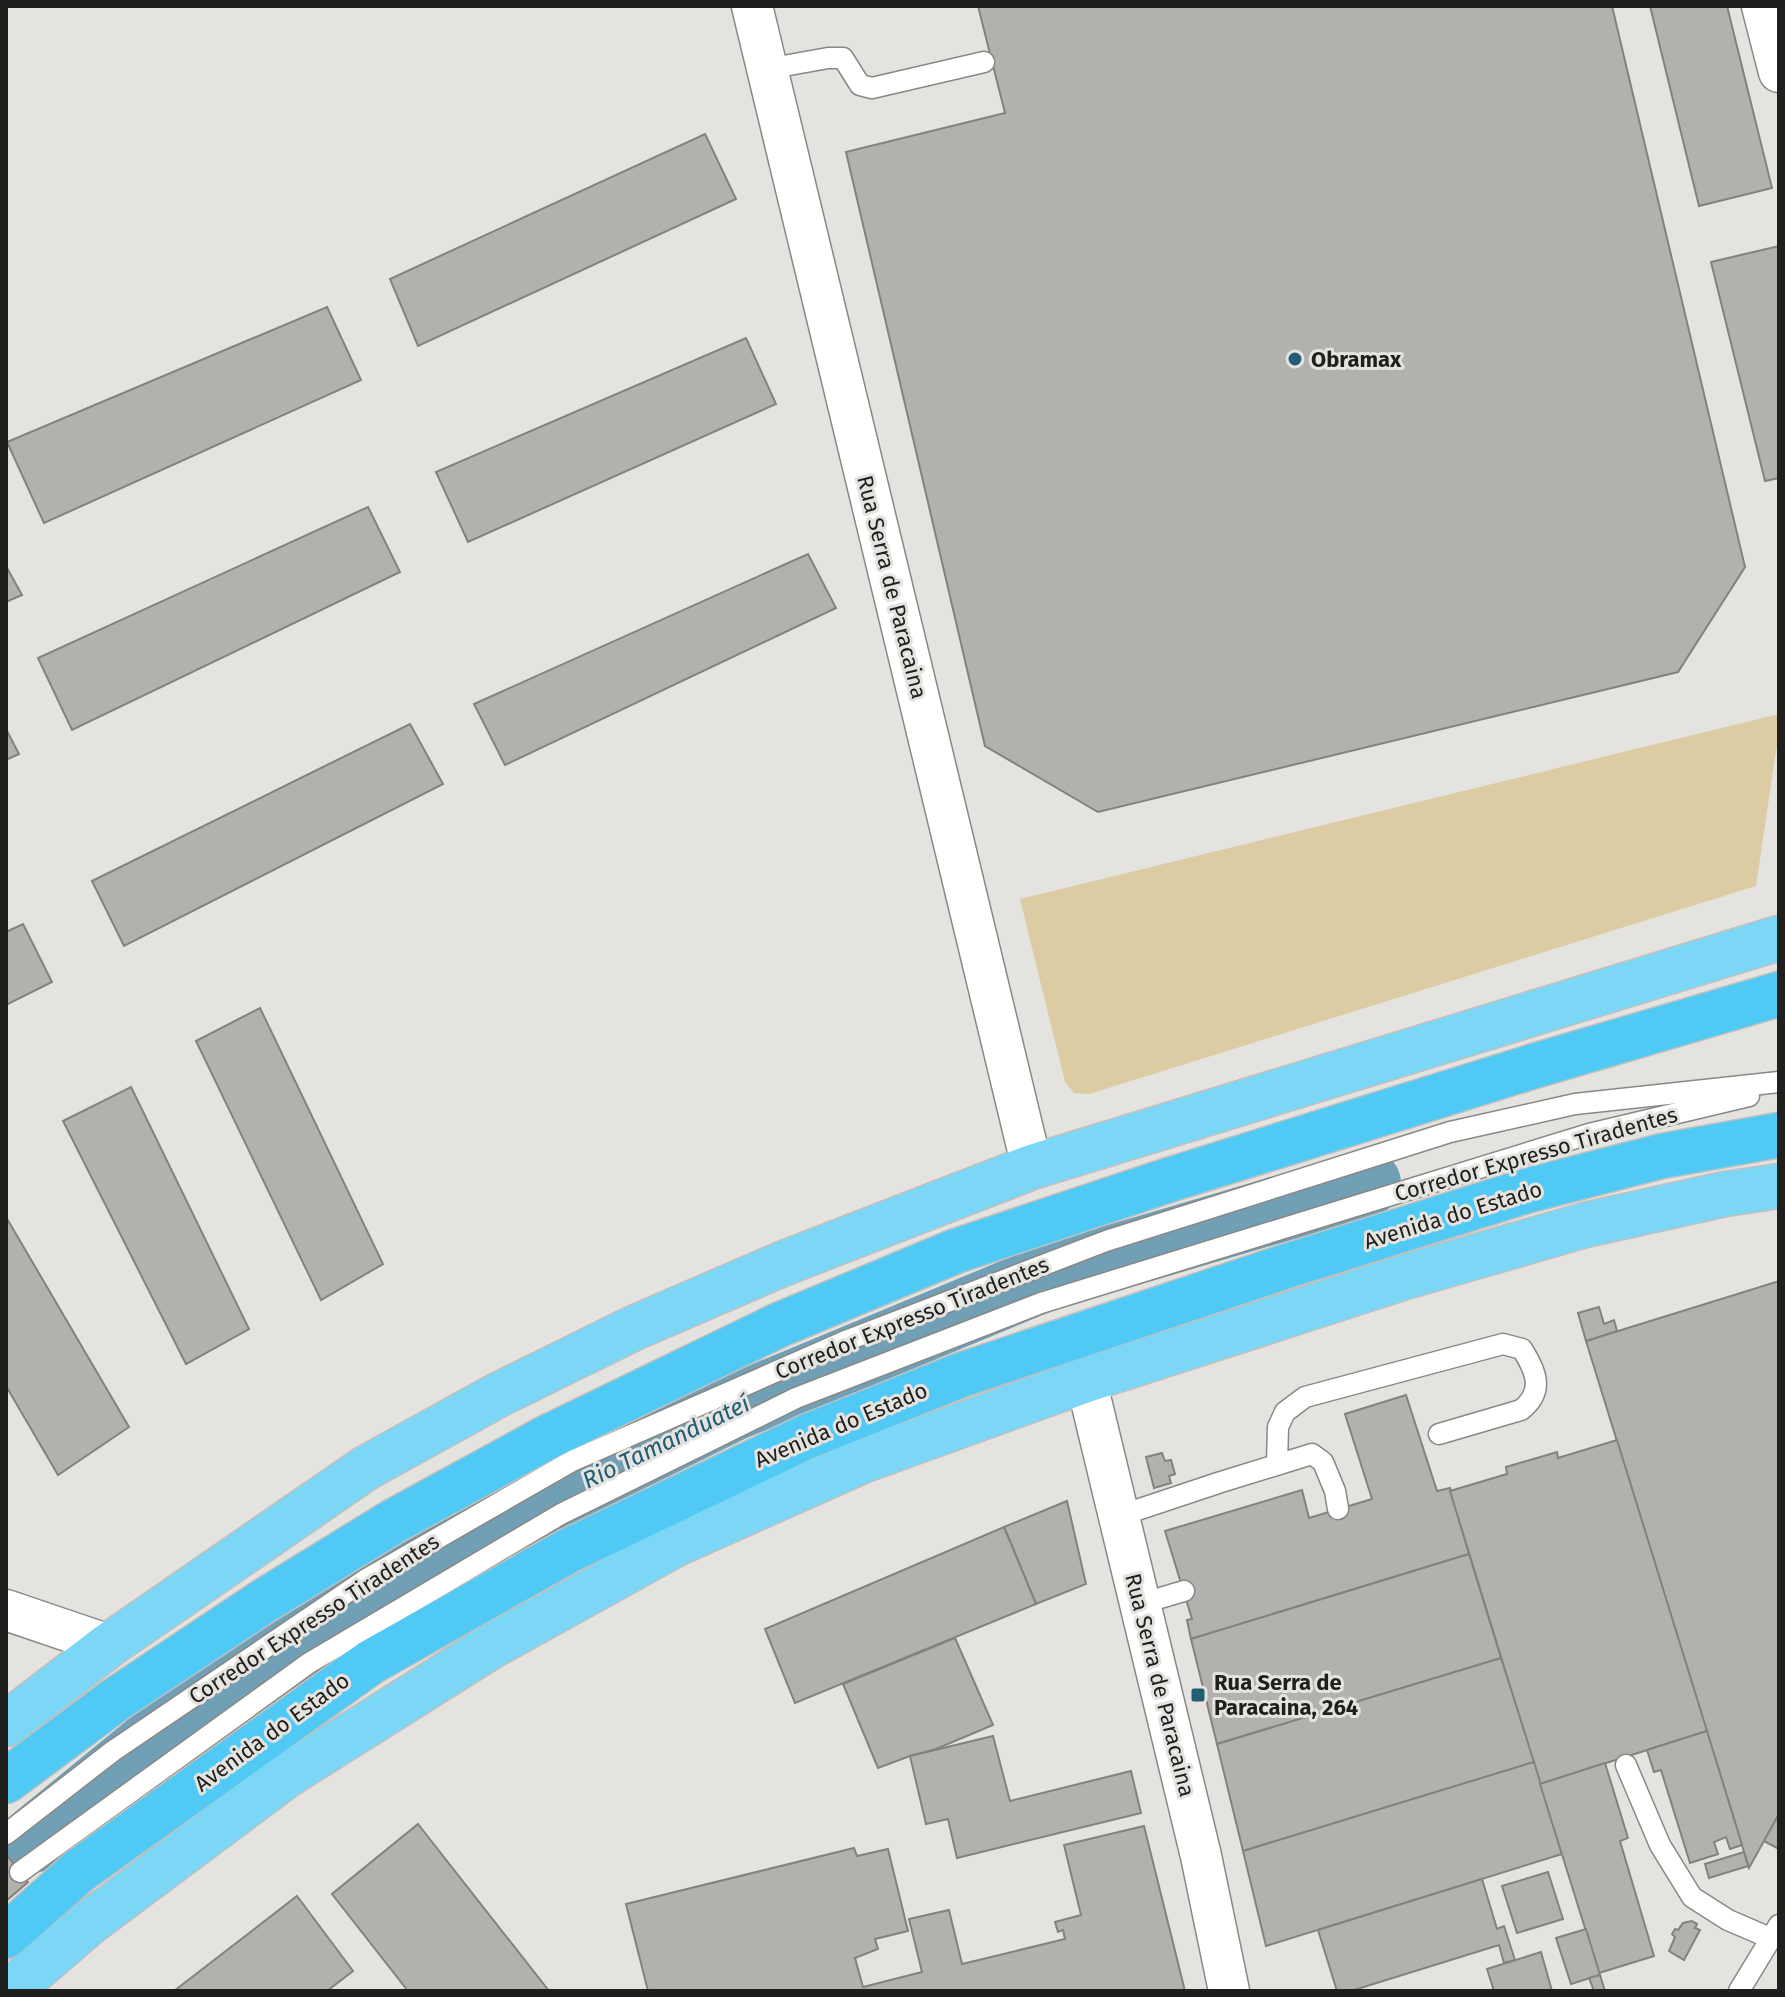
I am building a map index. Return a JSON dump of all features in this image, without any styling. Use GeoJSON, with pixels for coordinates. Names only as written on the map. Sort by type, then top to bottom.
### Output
{"type":"FeatureCollection","features":[{"type":"Feature","properties":{"kind":"highway"},"geometry":{"type":"LineString","coordinates":[[6,1781],[115,1700],[264,1601],[394,1521],[546,1438],[779,1325],[956,1251],[1172,1179],[1534,1066],[1779,994]]}},
{"type":"Feature","properties":{"kind":"highway","name":"Avenida do Estado"},"geometry":{"type":"LineString","coordinates":[[6,1936],[79,1871],[371,1662],[568,1551],[808,1436],[961,1375],[1290,1265],[1526,1191],[1662,1156],[1779,1135]]}},
{"type":"Feature","properties":{"kind":"main road"},"geometry":{"type":"LineString","coordinates":[[6,1724],[109,1645],[366,1468],[498,1395],[634,1328],[782,1264],[1032,1167],[1779,938]]}},
{"type":"Feature","properties":{"kind":"main road","name":"Avenida do Estado"},"geometry":{"type":"LineString","coordinates":[[10,1991],[89,1923],[287,1775],[490,1647],[676,1544],[862,1461],[1086,1380],[1405,1277],[1585,1225],[1725,1194],[1779,1186]]}},
{"type":"Feature","properties":{"kind":"street","name":"Rua Serra de Paracaina"},"geometry":{"type":"LineString","coordinates":[[752,6],[1032,1167]]}},
{"type":"Feature","properties":{"kind":"street"},"geometry":{"type":"LineString","coordinates":[[1762,6],[1779,72]]}},
{"type":"Feature","properties":{"kind":"street","name":"Rua Serra de Paracaina"},"geometry":{"type":"LineString","coordinates":[[1086,1380],[1201,1856],[1229,1991]]}},
{"type":"Feature","properties":{"kind":"street"},"geometry":{"type":"LineString","coordinates":[[6,1610],[109,1645]]}},
{"type":"Feature","properties":{"kind":"lane"},"geometry":{"type":"LineString","coordinates":[[767,69],[843,58],[860,85],[872,88],[984,62]]}},
{"type":"Feature","properties":{"kind":"lane","name":"Corredor Expresso Tiradentes"},"geometry":{"type":"LineString","coordinates":[[6,1834],[113,1751],[365,1580],[572,1461],[848,1340],[1106,1241],[1450,1132],[1575,1104],[1779,1082]]}},
{"type":"Feature","properties":{"kind":"lane","name":"Corredor Expresso Tiradentes"},"geometry":{"type":"LineString","coordinates":[[20,1872],[309,1663],[561,1514],[796,1398],[1056,1298],[1589,1134],[1779,1089]]}},
{"type":"Feature","properties":{"kind":"lane"},"geometry":{"type":"LineString","coordinates":[[1277,1464],[1278,1427],[1285,1412],[1305,1397],[1503,1344],[1522,1349],[1534,1368],[1536,1391],[1530,1403],[1521,1410],[1439,1434]]}},
{"type":"Feature","properties":{"kind":"lane"},"geometry":{"type":"LineString","coordinates":[[1119,1516],[1312,1454],[1323,1462],[1335,1491],[1338,1509]]}},
{"type":"Feature","properties":{"kind":"lane"},"geometry":{"type":"LineString","coordinates":[[1140,1604],[1184,1591]]}},
{"type":"Feature","properties":{"kind":"lane"},"geometry":{"type":"LineString","coordinates":[[1626,1765],[1660,1845],[1692,1897],[1728,1920],[1774,1932],[1739,1991]]}},
{"type":"Feature","properties":{"kind":"shaded area"},"geometry":{"type":"Polygon","coordinates":[[[1779,714],[1756,886],[1089,1094],[1074,1093],[1065,1082],[1020,899],[1779,714]]]}},
{"type":"Feature","properties":{"kind":"building","name":"Obramax"},"geometry":{"type":"Polygon","coordinates":[[[978,6],[1612,6],[1745,567],[1678,672],[1098,812],[985,746],[846,152],[1005,113],[978,6]]]}},
{"type":"Feature","properties":{"kind":"building"},"geometry":{"type":"Polygon","coordinates":[[[1650,6],[1727,6],[1772,188],[1699,206],[1650,6]]]}},
{"type":"Feature","properties":{"kind":"building"},"geometry":{"type":"Polygon","coordinates":[[[705,134],[736,199],[418,346],[390,279],[705,134]]]}},
{"type":"Feature","properties":{"kind":"building"},"geometry":{"type":"Polygon","coordinates":[[[1779,246],[1779,478],[1765,481],[1711,262],[1779,246]]]}},
{"type":"Feature","properties":{"kind":"building"},"geometry":{"type":"Polygon","coordinates":[[[327,307],[361,380],[44,523],[7,442],[327,307]]]}},
{"type":"Feature","properties":{"kind":"building"},"geometry":{"type":"Polygon","coordinates":[[[746,338],[776,404],[468,542],[436,472],[746,338]]]}},
{"type":"Feature","properties":{"kind":"building"},"geometry":{"type":"Polygon","coordinates":[[[368,507],[400,572],[72,730],[38,658],[368,507]]]}},
{"type":"Feature","properties":{"kind":"building"},"geometry":{"type":"Polygon","coordinates":[[[808,554],[836,608],[505,765],[474,704],[808,554]]]}},
{"type":"Feature","properties":{"kind":"building"},"geometry":{"type":"Polygon","coordinates":[[[6,566],[22,595],[6,602],[6,566]]]}},
{"type":"Feature","properties":{"kind":"building"},"geometry":{"type":"Polygon","coordinates":[[[410,724],[443,784],[124,946],[92,881],[410,724]]]}},
{"type":"Feature","properties":{"kind":"building"},"geometry":{"type":"Polygon","coordinates":[[[6,729],[19,754],[6,760],[6,729]]]}},
{"type":"Feature","properties":{"kind":"building"},"geometry":{"type":"Polygon","coordinates":[[[23,924],[52,982],[6,1005],[6,932],[23,924]]]}},
{"type":"Feature","properties":{"kind":"building"},"geometry":{"type":"Polygon","coordinates":[[[260,1008],[383,1264],[321,1300],[196,1041],[260,1008]]]}},
{"type":"Feature","properties":{"kind":"building"},"geometry":{"type":"Polygon","coordinates":[[[131,1087],[249,1329],[186,1364],[63,1121],[131,1087]]]}},
{"type":"Feature","properties":{"kind":"building"},"geometry":{"type":"Polygon","coordinates":[[[6,1217],[129,1427],[58,1475],[6,1386],[6,1217]]]}},
{"type":"Feature","properties":{"kind":"building"},"geometry":{"type":"Polygon","coordinates":[[[1779,1281],[1779,1814],[1749,1868],[1586,1341],[1779,1281]]]}},
{"type":"Feature","properties":{"kind":"building"},"geometry":{"type":"Polygon","coordinates":[[[1599,1307],[1604,1324],[1614,1320],[1617,1331],[1586,1341],[1578,1313],[1599,1307]]]}},
{"type":"Feature","properties":{"kind":"building"},"geometry":{"type":"Polygon","coordinates":[[[1406,1395],[1437,1491],[1450,1488],[1469,1554],[1191,1639],[1187,1620],[1192,1619],[1165,1531],[1302,1490],[1309,1518],[1372,1499],[1345,1414],[1406,1395]]]}},
{"type":"Feature","properties":{"kind":"building"},"geometry":{"type":"Polygon","coordinates":[[[1617,1440],[1707,1731],[1540,1784],[1450,1491],[1507,1474],[1506,1467],[1557,1452],[1558,1458],[1617,1440]]]}},
{"type":"Feature","properties":{"kind":"building"},"geometry":{"type":"Polygon","coordinates":[[[1162,1453],[1165,1461],[1171,1460],[1175,1474],[1169,1476],[1171,1483],[1154,1488],[1146,1457],[1162,1453]]]}},
{"type":"Feature","properties":{"kind":"building"},"geometry":{"type":"Polygon","coordinates":[[[1067,1501],[1086,1584],[1036,1604],[1004,1527],[1067,1501]]]}},
{"type":"Feature","properties":{"kind":"building"},"geometry":{"type":"Polygon","coordinates":[[[1004,1527],[1036,1604],[795,1703],[765,1629],[1004,1527]]]}},
{"type":"Feature","properties":{"kind":"building"},"geometry":{"type":"Polygon","coordinates":[[[1469,1554],[1501,1658],[1217,1744],[1191,1639],[1469,1554]]]}},
{"type":"Feature","properties":{"kind":"building"},"geometry":{"type":"Polygon","coordinates":[[[955,1638],[993,1725],[936,1749],[878,1768],[843,1684],[955,1638]]]}},
{"type":"Feature","properties":{"kind":"building"},"geometry":{"type":"Polygon","coordinates":[[[1501,1658],[1534,1762],[1243,1851],[1217,1744],[1501,1658]]]}},
{"type":"Feature","properties":{"kind":"building"},"geometry":{"type":"Polygon","coordinates":[[[1707,1731],[1742,1845],[1730,1849],[1726,1837],[1714,1842],[1718,1854],[1690,1863],[1661,1770],[1654,1772],[1647,1750],[1707,1731]]]}},
{"type":"Feature","properties":{"kind":"building"},"geometry":{"type":"Polygon","coordinates":[[[993,1736],[1010,1801],[1131,1771],[1141,1813],[957,1858],[948,1819],[926,1824],[910,1756],[993,1736]]]}},
{"type":"Feature","properties":{"kind":"building"},"geometry":{"type":"Polygon","coordinates":[[[1534,1762],[1562,1854],[1266,1946],[1243,1851],[1534,1762]]]}},
{"type":"Feature","properties":{"kind":"building"},"geometry":{"type":"Polygon","coordinates":[[[1605,1763],[1628,1838],[1620,1841],[1654,1956],[1599,1973],[1540,1784],[1605,1763]]]}},
{"type":"Feature","properties":{"kind":"building"},"geometry":{"type":"Polygon","coordinates":[[[1779,1814],[1779,1849],[1764,1841],[1779,1814]]]}},
{"type":"Feature","properties":{"kind":"building"},"geometry":{"type":"Polygon","coordinates":[[[418,1824],[549,1991],[408,1991],[332,1894],[418,1824]]]}},
{"type":"Feature","properties":{"kind":"building"},"geometry":{"type":"Polygon","coordinates":[[[1144,1826],[1185,1991],[648,1991],[626,1904],[854,1848],[857,1856],[888,1849],[908,1931],[875,1939],[878,1949],[855,1958],[863,1987],[922,1972],[909,1919],[949,1910],[962,1964],[1065,1939],[1063,1930],[1058,1932],[1055,1922],[1081,1915],[1064,1845],[1144,1826]]]}},
{"type":"Feature","properties":{"kind":"building"},"geometry":{"type":"Polygon","coordinates":[[[1744,1852],[1748,1866],[1709,1878],[1705,1864],[1744,1852]]]}},
{"type":"Feature","properties":{"kind":"building"},"geometry":{"type":"Polygon","coordinates":[[[6,1854],[28,1882],[6,1901],[6,1854]]]}},
{"type":"Feature","properties":{"kind":"building"},"geometry":{"type":"Polygon","coordinates":[[[1548,1872],[1563,1919],[1517,1933],[1502,1886],[1548,1872]]]}},
{"type":"Feature","properties":{"kind":"building"},"geometry":{"type":"Polygon","coordinates":[[[1482,1879],[1497,1929],[1504,1926],[1515,1960],[1504,1963],[1499,1945],[1351,1991],[1337,1991],[1318,1930],[1482,1879]]]}},
{"type":"Feature","properties":{"kind":"building"},"geometry":{"type":"Polygon","coordinates":[[[297,1896],[353,1971],[327,1991],[174,1991],[297,1896]]]}},
{"type":"Feature","properties":{"kind":"building"},"geometry":{"type":"Polygon","coordinates":[[[1692,1921],[1697,1924],[1695,1928],[1700,1930],[1684,1960],[1669,1951],[1675,1937],[1672,1934],[1683,1923],[1692,1921]]]}},
{"type":"Feature","properties":{"kind":"building"},"geometry":{"type":"Polygon","coordinates":[[[1586,1929],[1600,1975],[1571,1984],[1556,1938],[1586,1929]]]}},
{"type":"Feature","properties":{"kind":"building"},"geometry":{"type":"Polygon","coordinates":[[[1541,1952],[1552,1991],[1494,1991],[1487,1969],[1541,1952]]]}},
{"type":"Feature","properties":{"kind":"building"},"geometry":{"type":"Polygon","coordinates":[[[1600,1975],[1605,1991],[1594,1991],[1589,1978],[1600,1975]]]}},
{"type":"Feature","properties":{"kind":"waterway","name":"Rio Tamanduateí"},"geometry":{"type":"LineString","coordinates":[[33,1840],[160,1736],[348,1613],[512,1517],[733,1408],[1048,1277],[1368,1183]]}},
{"type":"Feature","properties":{"kind":"place","name":"Obramax"},"geometry":{"type":"Point","coordinates":[1295,359]}},
{"type":"Feature","properties":{"kind":"place","name":"Rua Serra de Paracaina, 264"},"geometry":{"type":"Point","coordinates":[1198,1695]}}]}
